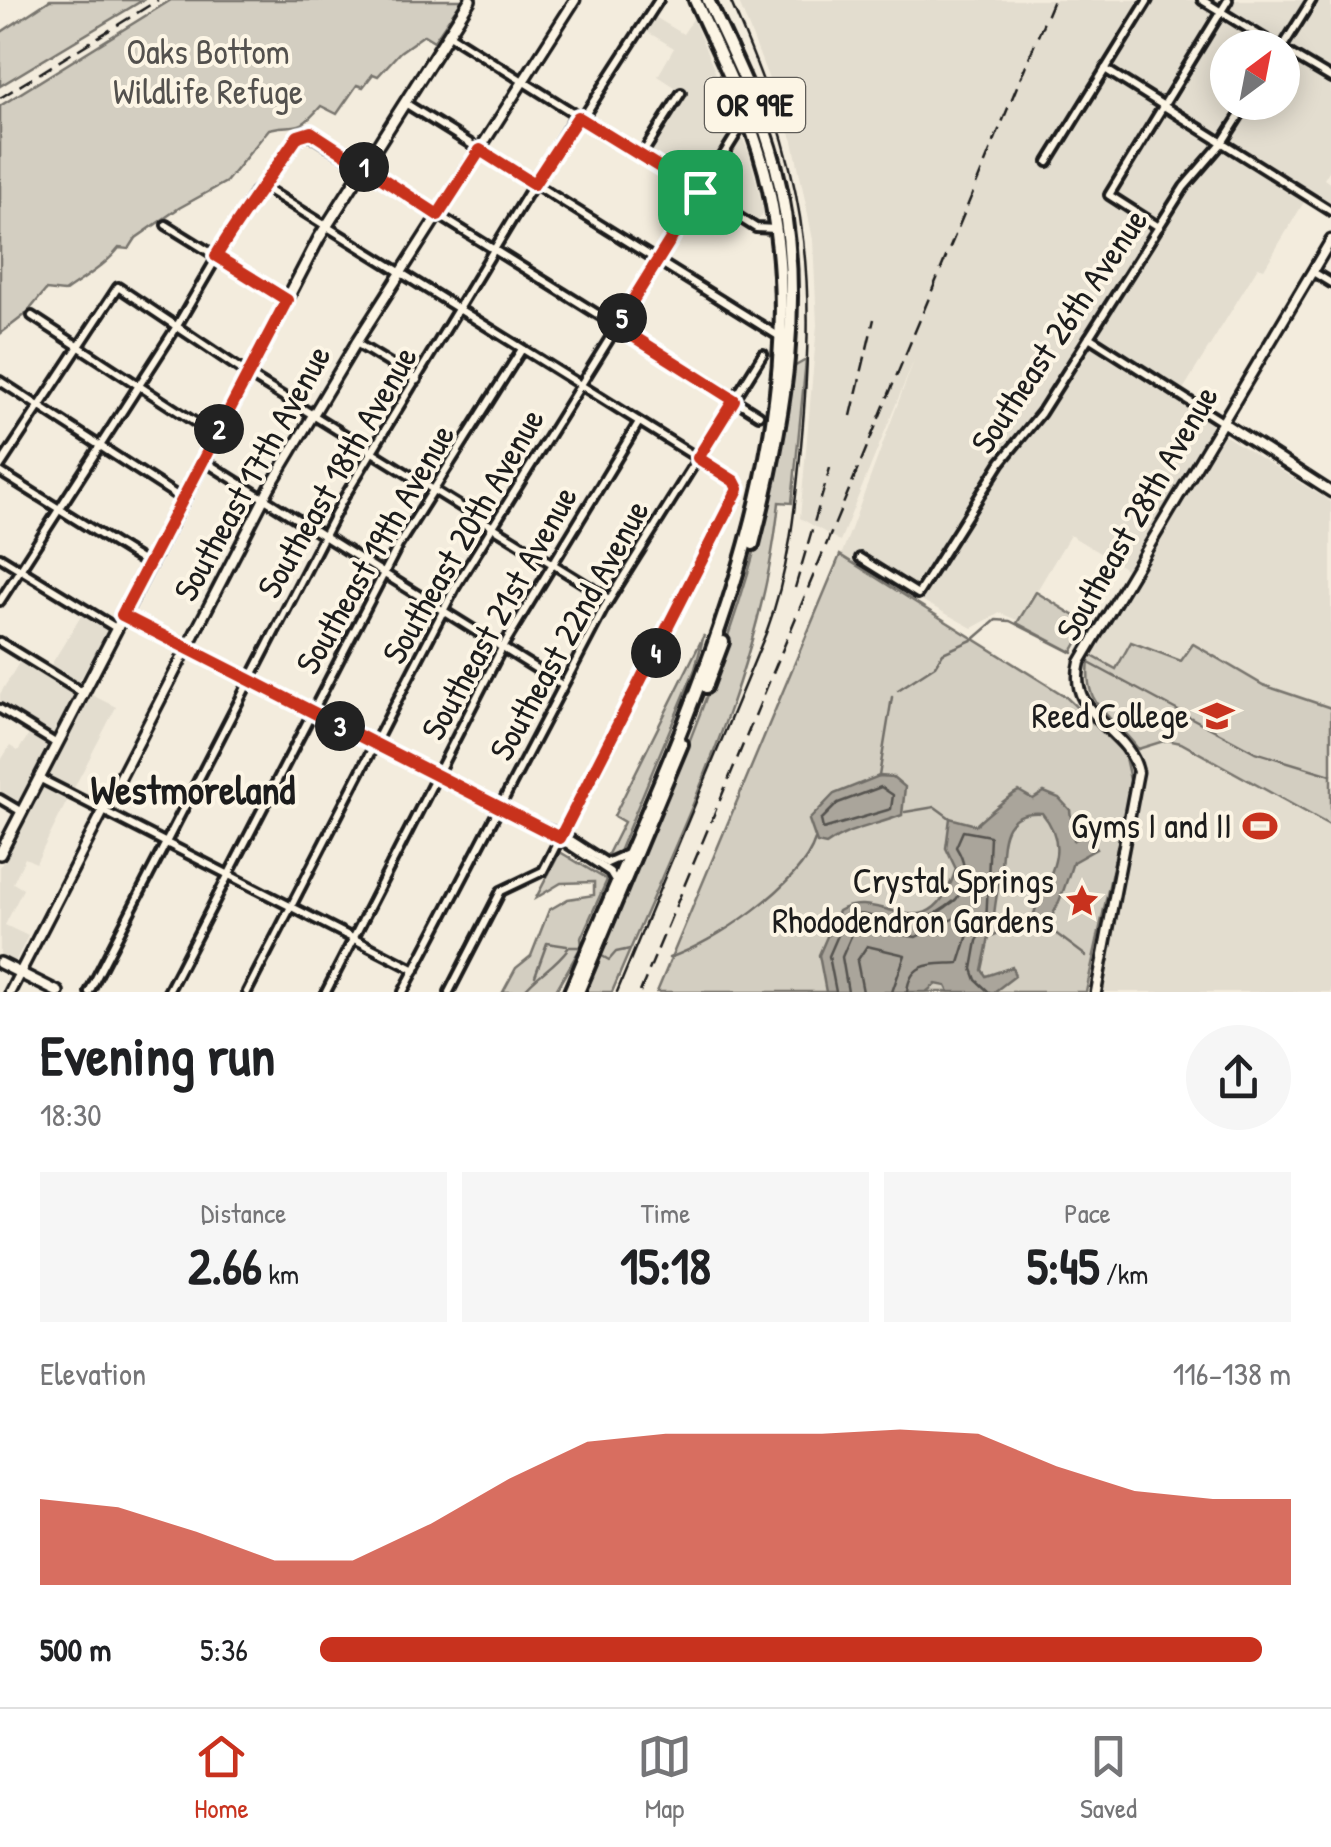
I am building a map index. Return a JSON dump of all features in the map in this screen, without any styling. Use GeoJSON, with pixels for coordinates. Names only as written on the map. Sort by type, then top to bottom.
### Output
{"type":"FeatureCollection","features":[{"type":"Feature","properties":{"kind":"highway","name":"OR 99E"},"geometry":{"type":"LineString","coordinates":[[591,952],[616,882],[702,678],[738,574],[768,439],[778,336],[776,229],[767,180],[749,122],[695,0]]}},
{"type":"Feature","properties":{"kind":"highway","name":"OR 99E"},"geometry":{"type":"LineString","coordinates":[[571,991],[591,952],[732,615],[764,498],[783,405],[789,343],[790,254],[778,178],[754,102],[708,0]]}},
{"type":"Feature","properties":{"kind":"main road"},"geometry":{"type":"LineString","coordinates":[[0,854],[326,226],[470,0]]}},
{"type":"Feature","properties":{"kind":"main road"},"geometry":{"type":"LineString","coordinates":[[0,963],[58,992]]}},
{"type":"Feature","properties":{"kind":"street","name":"Southeast 17th Avenue"},"geometry":{"type":"LineString","coordinates":[[10,992],[264,498],[356,342],[575,0]]}},
{"type":"Feature","properties":{"kind":"street","name":"Southeast 18th Avenue"},"geometry":{"type":"LineString","coordinates":[[89,992],[324,536],[372,451],[534,184],[578,117],[586,113],[659,0]]}},
{"type":"Feature","properties":{"kind":"street"},"geometry":{"type":"LineString","coordinates":[[1048,162],[1148,0]]}},
{"type":"Feature","properties":{"kind":"street"},"geometry":{"type":"LineString","coordinates":[[1202,0],[1252,30]]}},
{"type":"Feature","properties":{"kind":"street"},"geometry":{"type":"LineString","coordinates":[[1158,227],[1109,196],[1228,0]]}},
{"type":"Feature","properties":{"kind":"street"},"geometry":{"type":"LineString","coordinates":[[1293,30],[1312,0]]}},
{"type":"Feature","properties":{"kind":"street"},"geometry":{"type":"LineString","coordinates":[[448,34],[756,228],[776,229]]}},
{"type":"Feature","properties":{"kind":"street"},"geometry":{"type":"LineString","coordinates":[[1300,59],[1331,78]]}},
{"type":"Feature","properties":{"kind":"street"},"geometry":{"type":"LineString","coordinates":[[1105,69],[1331,211]]}},
{"type":"Feature","properties":{"kind":"street"},"geometry":{"type":"LineString","coordinates":[[642,156],[681,93]]}},
{"type":"Feature","properties":{"kind":"street"},"geometry":{"type":"LineString","coordinates":[[405,103],[789,343]]}},
{"type":"Feature","properties":{"kind":"street","name":"Southeast 26th Avenue"},"geometry":{"type":"LineString","coordinates":[[860,558],[918,594],[1001,462],[1038,417],[1188,181],[1237,120]]}},
{"type":"Feature","properties":{"kind":"street","name":"Southeast 20th Avenue"},"geometry":{"type":"LineString","coordinates":[[247,992],[443,611],[738,130],[749,122]]}},
{"type":"Feature","properties":{"kind":"street"},"geometry":{"type":"LineString","coordinates":[[0,601],[262,186],[298,136],[309,131],[759,415]]}},
{"type":"Feature","properties":{"kind":"street"},"geometry":{"type":"LineString","coordinates":[[262,186],[738,486],[737,495],[541,874],[502,891],[450,992]]}},
{"type":"Feature","properties":{"kind":"street"},"geometry":{"type":"LineString","coordinates":[[166,225],[287,300]]}},
{"type":"Feature","properties":{"kind":"street","name":"Southeast 28th Avenue"},"geometry":{"type":"LineString","coordinates":[[1096,992],[1138,772],[1125,743],[1086,708],[1078,684],[1082,658],[1331,240]]}},
{"type":"Feature","properties":{"kind":"street"},"geometry":{"type":"LineString","coordinates":[[1313,272],[1331,283]]}},
{"type":"Feature","properties":{"kind":"street"},"geometry":{"type":"LineString","coordinates":[[148,564],[0,469],[118,288],[609,599]]}},
{"type":"Feature","properties":{"kind":"street"},"geometry":{"type":"LineString","coordinates":[[32,316],[216,436]]}},
{"type":"Feature","properties":{"kind":"street"},"geometry":{"type":"LineString","coordinates":[[1089,337],[1331,492]]}},
{"type":"Feature","properties":{"kind":"street"},"geometry":{"type":"LineString","coordinates":[[356,342],[417,380]]}},
{"type":"Feature","properties":{"kind":"street","name":"Southeast 19th Avenue"},"geometry":{"type":"LineString","coordinates":[[168,992],[384,574],[522,348]]}},
{"type":"Feature","properties":{"kind":"street","name":"Southeast 22nd Avenue"},"geometry":{"type":"LineString","coordinates":[[404,992],[609,599],[763,354]]}},
{"type":"Feature","properties":{"kind":"street"},"geometry":{"type":"LineString","coordinates":[[0,380],[182,499]]}},
{"type":"Feature","properties":{"kind":"street","name":"Southeast 21st Avenue"},"geometry":{"type":"LineString","coordinates":[[326,992],[502,648],[640,422]]}},
{"type":"Feature","properties":{"kind":"street"},"geometry":{"type":"LineString","coordinates":[[203,460],[562,686]]}},
{"type":"Feature","properties":{"kind":"street"},"geometry":{"type":"LineString","coordinates":[[0,557],[116,628]]}},
{"type":"Feature","properties":{"kind":"street"},"geometry":{"type":"LineString","coordinates":[[122,615],[611,864],[628,853]]}},
{"type":"Feature","properties":{"kind":"street"},"geometry":{"type":"LineString","coordinates":[[0,642],[82,693]]}},
{"type":"Feature","properties":{"kind":"street"},"geometry":{"type":"LineString","coordinates":[[0,710],[56,744]]}},
{"type":"Feature","properties":{"kind":"street"},"geometry":{"type":"LineString","coordinates":[[39,778],[415,970]]}},
{"type":"Feature","properties":{"kind":"street"},"geometry":{"type":"LineString","coordinates":[[0,799],[22,812]]}},
{"type":"Feature","properties":{"kind":"street"},"geometry":{"type":"LineString","coordinates":[[560,838],[610,872],[616,882]]}},
{"type":"Feature","properties":{"kind":"shaded area"},"geometry":{"type":"Polygon","coordinates":[[[738,0],[1331,0],[1331,168],[1324,179],[1331,184],[1331,211],[1307,197],[1264,269],[1258,267],[1181,393],[1218,418],[1126,569],[1070,535],[1019,621],[1000,613],[972,628],[841,556],[914,360],[840,541],[800,518],[817,325],[813,240],[793,141],[738,0]]]}},
{"type":"Feature","properties":{"kind":"shaded area"},"geometry":{"type":"Polygon","coordinates":[[[655,17],[683,34],[693,19],[749,153],[764,212],[757,223],[643,152],[681,91],[658,76],[674,48],[646,31],[655,17]]]}},
{"type":"Feature","properties":{"kind":"shaded area","name":"Reed College"},"geometry":{"type":"Polygon","coordinates":[[[1224,435],[1331,502],[1331,992],[1103,992],[1145,774],[1130,738],[1089,698],[1085,664],[1224,435]]]}},
{"type":"Feature","properties":{"kind":"shaded area"},"geometry":{"type":"Polygon","coordinates":[[[83,613],[108,631],[77,685],[49,668],[83,613]]]}},
{"type":"Feature","properties":{"kind":"shaded area"},"geometry":{"type":"Polygon","coordinates":[[[23,656],[77,689],[52,740],[0,709],[0,694],[23,656]]]}},
{"type":"Feature","properties":{"kind":"shaded area"},"geometry":{"type":"Polygon","coordinates":[[[88,693],[116,707],[73,790],[46,775],[88,693]]]}},
{"type":"Feature","properties":{"kind":"shaded area"},"geometry":{"type":"Polygon","coordinates":[[[32,730],[51,742],[19,801],[0,791],[0,762],[10,746],[18,751],[32,730]]]}},
{"type":"Feature","properties":{"kind":"shaded area"},"geometry":{"type":"Polygon","coordinates":[[[43,786],[68,799],[36,863],[25,858],[13,883],[23,889],[5,925],[28,936],[15,962],[0,955],[0,867],[43,786]]]}},
{"type":"Feature","properties":{"kind":"green space","name":"Oaks Bottom Wildlife Refuge"},"geometry":{"type":"Polygon","coordinates":[[[50,0],[143,0],[0,86],[0,33],[50,0]]]}},
{"type":"Feature","properties":{"kind":"green space","name":"Oaks Bottom Wildlife Refuge"},"geometry":{"type":"Polygon","coordinates":[[[171,0],[462,0],[434,41],[424,35],[400,52],[378,76],[373,74],[363,87],[357,85],[337,114],[321,106],[301,124],[269,129],[226,182],[179,208],[136,238],[129,249],[119,248],[64,292],[46,290],[26,314],[0,334],[0,106],[171,0]]]}},
{"type":"Feature","properties":{"kind":"green space"},"geometry":{"type":"Polygon","coordinates":[[[806,360],[792,503],[779,502],[770,566],[736,691],[689,813],[612,992],[585,992],[681,763],[737,609],[779,450],[792,368],[806,360]]]}},
{"type":"Feature","properties":{"kind":"green space"},"geometry":{"type":"Polygon","coordinates":[[[840,555],[1065,696],[1124,753],[1131,784],[1086,992],[657,992],[840,555]]]}},
{"type":"Feature","properties":{"kind":"green space"},"geometry":{"type":"Polygon","coordinates":[[[1036,592],[1088,624],[1072,652],[1017,623],[1036,592]]]}},
{"type":"Feature","properties":{"kind":"green space"},"geometry":{"type":"Polygon","coordinates":[[[704,635],[695,669],[616,859],[607,856],[624,822],[614,816],[704,635]]]}},
{"type":"Feature","properties":{"kind":"green space"},"geometry":{"type":"Polygon","coordinates":[[[1131,642],[1181,661],[1193,644],[1263,685],[1331,708],[1331,826],[1181,743],[1167,740],[1138,749],[1100,708],[1089,687],[1088,673],[1090,655],[1116,669],[1131,642]]]}},
{"type":"Feature","properties":{"kind":"green space"},"geometry":{"type":"Polygon","coordinates":[[[560,852],[607,880],[581,938],[582,945],[555,992],[503,992],[516,968],[531,956],[549,910],[568,899],[594,895],[594,882],[561,883],[536,898],[560,852]]]}},
{"type":"Feature","properties":{"kind":"water"},"geometry":{"type":"Polygon","coordinates":[[[879,776],[893,777],[905,787],[902,815],[854,830],[826,845],[817,843],[809,820],[834,794],[879,776]]]}},
{"type":"Feature","properties":{"kind":"water"},"geometry":{"type":"Polygon","coordinates":[[[1019,791],[1033,799],[1044,792],[1059,798],[1070,810],[1074,840],[1086,834],[1096,849],[1073,862],[1054,912],[1036,933],[1031,927],[1034,912],[1052,871],[1056,843],[1042,813],[1027,814],[1010,824],[1003,843],[994,916],[1006,930],[989,937],[982,970],[986,976],[1012,967],[1015,976],[994,992],[949,992],[946,986],[936,984],[926,992],[826,992],[819,955],[838,911],[854,905],[918,914],[932,909],[945,895],[956,869],[946,848],[950,818],[976,825],[1019,791]]]}},
{"type":"Feature","properties":{"kind":"waterway"},"geometry":{"type":"LineString","coordinates":[[898,690],[935,666],[943,653],[974,639],[996,620],[1010,621],[1073,653]]}},
{"type":"Feature","properties":{"kind":"waterway"},"geometry":{"type":"LineString","coordinates":[[1089,663],[1255,752],[1331,775]]}},
{"type":"Feature","properties":{"kind":"waterway"},"geometry":{"type":"LineString","coordinates":[[879,776],[892,697]]}},
{"type":"Feature","properties":{"kind":"waterway"},"geometry":{"type":"LineString","coordinates":[[905,812],[935,807],[950,818]]}},
{"type":"Feature","properties":{"kind":"waterway"},"geometry":{"type":"LineString","coordinates":[[669,958],[708,940],[753,911],[792,876],[815,840]]}},
{"type":"Feature","properties":{"kind":"waterway"},"geometry":{"type":"LineString","coordinates":[[1046,926],[1086,956]]}},
{"type":"Feature","properties":{"kind":"waterway"},"geometry":{"type":"LineString","coordinates":[[535,976],[547,943],[567,946]]}},
{"type":"Feature","properties":{"kind":"waterway"},"geometry":{"type":"LineString","coordinates":[[523,992],[569,947],[580,947]]}},
{"type":"Feature","properties":{"kind":"waterway"},"geometry":{"type":"LineString","coordinates":[[602,956],[609,960],[616,952],[630,949]]}},
{"type":"Feature","properties":{"kind":"tram line"},"geometry":{"type":"LineString","coordinates":[[617,992],[766,633],[786,564],[796,494],[808,322],[800,217],[775,116],[730,0]]}},
{"type":"Feature","properties":{"kind":"railway"},"geometry":{"type":"LineString","coordinates":[[0,98],[158,0]]}},
{"type":"Feature","properties":{"kind":"railway"},"geometry":{"type":"LineString","coordinates":[[640,992],[1053,0]]}},
{"type":"Feature","properties":{"kind":"railway"},"geometry":{"type":"LineString","coordinates":[[851,416],[874,319]]}},
{"type":"Feature","properties":{"kind":"railway"},"geometry":{"type":"LineString","coordinates":[[795,588],[830,468]]}},
{"type":"Feature","properties":{"kind":"place","name":"Reed College"},"geometry":{"type":"Point","coordinates":[1217,716]}},
{"type":"Feature","properties":{"kind":"place","name":"Gyms I and II"},"geometry":{"type":"Point","coordinates":[1260,826]}},
{"type":"Feature","properties":{"kind":"place","name":"Crystal Springs Rhododendron Gardens"},"geometry":{"type":"Point","coordinates":[1082,901]}},
{"type":"Feature","properties":{"kind":"district","name":"Westmoreland"},"geometry":{"type":"Point","coordinates":[193,790]}},
{"type":"Feature","properties":{"kind":"route"},"geometry":{"type":"LineString","coordinates":[[578,117],[700,192],[617,326],[734,400],[698,458],[734,481],[737,495],[560,838],[122,615],[287,300],[216,256],[255,192],[268,181],[300,133],[311,132],[438,215],[480,150],[534,184],[578,117]]}}]}
